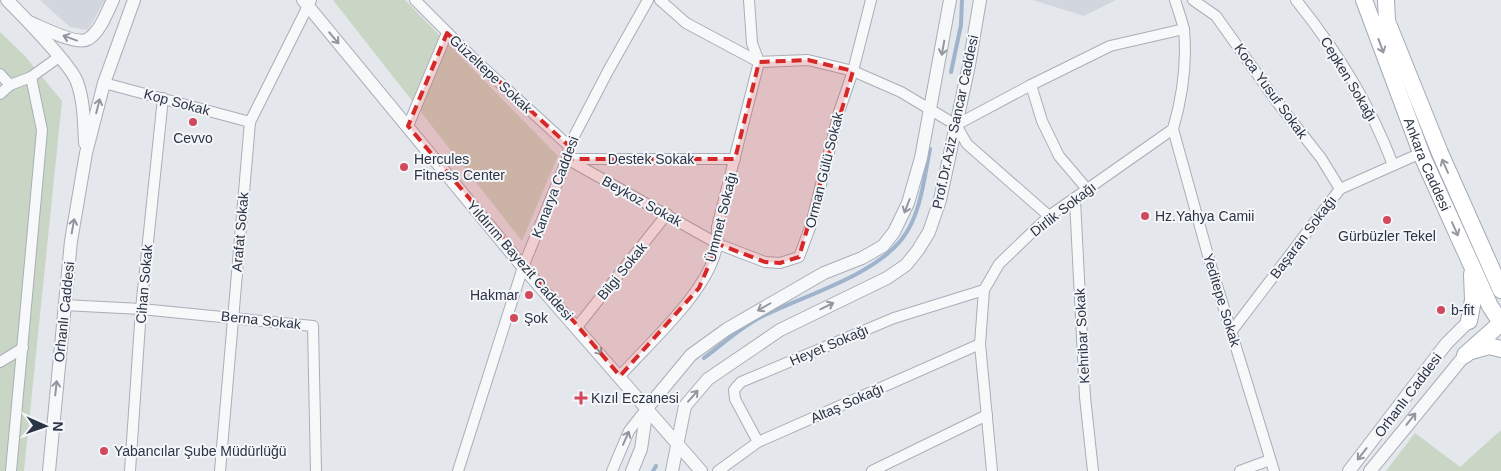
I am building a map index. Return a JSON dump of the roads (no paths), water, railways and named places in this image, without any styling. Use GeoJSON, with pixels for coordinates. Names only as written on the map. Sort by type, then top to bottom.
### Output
{"type":"FeatureCollection","features":[{"type":"Feature","properties":{"kind":"main road","name":"Ankara Caddesi"},"geometry":{"type":"LineString","coordinates":[[1364,0],[1421,153],[1471,263],[1496,307],[1501,323]]}},
{"type":"Feature","properties":{"kind":"main road","name":"Ankara Caddesi"},"geometry":{"type":"LineString","coordinates":[[1386,0],[1387,21],[1440,153],[1501,290]]}},
{"type":"Feature","properties":{"kind":"main road"},"geometry":{"type":"LineString","coordinates":[[1469,321],[1473,300],[1471,263]]}},
{"type":"Feature","properties":{"kind":"main road"},"geometry":{"type":"LineString","coordinates":[[1469,321],[1478,312],[1496,307]]}},
{"type":"Feature","properties":{"kind":"main road"},"geometry":{"type":"LineString","coordinates":[[1465,355],[1501,323]]}},
{"type":"Feature","properties":{"kind":"main road"},"geometry":{"type":"LineString","coordinates":[[1465,355],[1475,348],[1489,346],[1501,349]]}},
{"type":"Feature","properties":{"kind":"street"},"geometry":{"type":"LineString","coordinates":[[7,0],[77,81],[83,109],[86,153]]}},
{"type":"Feature","properties":{"kind":"street"},"geometry":{"type":"LineString","coordinates":[[27,21],[77,41],[87,40],[95,32],[113,0]]}},
{"type":"Feature","properties":{"kind":"street"},"geometry":{"type":"LineString","coordinates":[[86,153],[104,83],[134,0]]}},
{"type":"Feature","properties":{"kind":"street"},"geometry":{"type":"LineString","coordinates":[[293,0],[308,2]]}},
{"type":"Feature","properties":{"kind":"street","name":"Güzeltepe Sokak"},"geometry":{"type":"LineString","coordinates":[[415,0],[447,33],[569,146]]}},
{"type":"Feature","properties":{"kind":"street","name":"Kanarya Caddesi"},"geometry":{"type":"LineString","coordinates":[[458,471],[523,267],[567,158],[569,146],[608,70],[648,0]]}},
{"type":"Feature","properties":{"kind":"street"},"geometry":{"type":"LineString","coordinates":[[660,0],[686,22],[759,62],[808,60],[853,71],[901,92],[956,125],[967,144],[1049,216]]}},
{"type":"Feature","properties":{"kind":"street"},"geometry":{"type":"LineString","coordinates":[[749,0],[752,42],[759,62]]}},
{"type":"Feature","properties":{"kind":"street","name":"Orman Gülü Sokak"},"geometry":{"type":"LineString","coordinates":[[718,244],[765,262],[780,264],[799,257],[811,224],[841,105],[853,71],[871,0]]}},
{"type":"Feature","properties":{"kind":"street","name":"Prof.Dr.Aziz Sancar Caddesi"},"geometry":{"type":"LineString","coordinates":[[647,408],[691,356],[727,330],[824,273],[862,258],[883,246],[894,232],[908,204],[921,158],[950,0]]}},
{"type":"Feature","properties":{"kind":"street","name":"Prof.Dr.Aziz Sancar Caddesi"},"geometry":{"type":"LineString","coordinates":[[672,471],[685,406],[708,379],[780,330],[833,303],[861,292],[906,265],[928,232],[936,212],[956,125],[980,0]]}},
{"type":"Feature","properties":{"kind":"street"},"geometry":{"type":"LineString","coordinates":[[1173,129],[1180,106],[1184,62],[1184,29],[1175,0]]}},
{"type":"Feature","properties":{"kind":"street","name":"Koca Yusuf Sokak"},"geometry":{"type":"LineString","coordinates":[[1193,0],[1216,16],[1321,158],[1340,189]]}},
{"type":"Feature","properties":{"kind":"street","name":"Cepken Sokağı"},"geometry":{"type":"LineString","coordinates":[[1296,0],[1341,60],[1364,98],[1393,165]]}},
{"type":"Feature","properties":{"kind":"street","name":"Arafat Sokak"},"geometry":{"type":"LineString","coordinates":[[220,471],[250,122],[308,2]]}},
{"type":"Feature","properties":{"kind":"street","name":"Yıldırım Bayezit Caddesi"},"geometry":{"type":"LineString","coordinates":[[308,2],[523,267],[678,441],[702,471]]}},
{"type":"Feature","properties":{"kind":"street"},"geometry":{"type":"LineString","coordinates":[[956,125],[1110,46],[1184,29]]}},
{"type":"Feature","properties":{"kind":"street"},"geometry":{"type":"LineString","coordinates":[[408,126],[447,33]]}},
{"type":"Feature","properties":{"kind":"street"},"geometry":{"type":"LineString","coordinates":[[0,94],[10,85],[30,77],[58,57]]}},
{"type":"Feature","properties":{"kind":"street","name":"Ümmet Sokağı"},"geometry":{"type":"LineString","coordinates":[[620,376],[699,288],[718,244],[717,227],[736,159],[759,62]]}},
{"type":"Feature","properties":{"kind":"street"},"geometry":{"type":"LineString","coordinates":[[0,74],[10,85]]}},
{"type":"Feature","properties":{"kind":"street"},"geometry":{"type":"LineString","coordinates":[[11,471],[42,130],[30,77]]}},
{"type":"Feature","properties":{"kind":"street","name":"Kop Sokak"},"geometry":{"type":"LineString","coordinates":[[104,83],[250,122]]}},
{"type":"Feature","properties":{"kind":"street"},"geometry":{"type":"LineString","coordinates":[[1031,85],[1042,122],[1059,156],[1087,189]]}},
{"type":"Feature","properties":{"kind":"street","name":"Cihan Sokak"},"geometry":{"type":"LineString","coordinates":[[130,471],[141,308],[163,98]]}},
{"type":"Feature","properties":{"kind":"street","name":"Dirlik Sokağı"},"geometry":{"type":"LineString","coordinates":[[992,471],[980,344],[984,290],[999,264],[1049,216],[1075,200],[1087,189],[1173,129]]}},
{"type":"Feature","properties":{"kind":"street","name":"Yeditepe Sokak"},"geometry":{"type":"LineString","coordinates":[[1173,129],[1231,332],[1274,471]]}},
{"type":"Feature","properties":{"kind":"street","name":"Orhanlı Caddesi"},"geometry":{"type":"LineString","coordinates":[[48,471],[71,242],[86,153]]}},
{"type":"Feature","properties":{"kind":"street","name":"Başaran Sokağı"},"geometry":{"type":"LineString","coordinates":[[1231,332],[1340,189],[1421,153]]}},
{"type":"Feature","properties":{"kind":"street","name":"Destek Sokak"},"geometry":{"type":"LineString","coordinates":[[567,158],[736,159]]}},
{"type":"Feature","properties":{"kind":"street","name":"Beykoz Sokak"},"geometry":{"type":"LineString","coordinates":[[567,158],[718,244]]}},
{"type":"Feature","properties":{"kind":"street","name":"Kehribar Sokak"},"geometry":{"type":"LineString","coordinates":[[1075,200],[1085,397],[1093,471]]}},
{"type":"Feature","properties":{"kind":"street","name":"Bilgi Sokak"},"geometry":{"type":"LineString","coordinates":[[577,326],[667,214]]}},
{"type":"Feature","properties":{"kind":"street","name":"Heyet Sokağı"},"geometry":{"type":"LineString","coordinates":[[758,442],[734,399],[734,390],[741,382],[894,318],[984,290]]}},
{"type":"Feature","properties":{"kind":"street","name":"Berna Sokak"},"geometry":{"type":"LineString","coordinates":[[64,305],[141,308],[313,326],[316,471]]}},
{"type":"Feature","properties":{"kind":"street","name":"Orhanlı Caddesi"},"geometry":{"type":"LineString","coordinates":[[1349,471],[1446,344],[1469,321]]}},
{"type":"Feature","properties":{"kind":"street","name":"Altaş Sokağı"},"geometry":{"type":"LineString","coordinates":[[718,471],[758,442],[980,344]]}},
{"type":"Feature","properties":{"kind":"street"},"geometry":{"type":"LineString","coordinates":[[0,362],[22,348]]}},
{"type":"Feature","properties":{"kind":"street","name":"Orhanlı Caddesi"},"geometry":{"type":"LineString","coordinates":[[1370,471],[1432,392],[1465,355]]}},
{"type":"Feature","properties":{"kind":"street"},"geometry":{"type":"LineString","coordinates":[[612,471],[629,431],[647,408]]}},
{"type":"Feature","properties":{"kind":"street"},"geometry":{"type":"LineString","coordinates":[[632,471],[641,449],[647,408]]}},
{"type":"Feature","properties":{"kind":"street"},"geometry":{"type":"LineString","coordinates":[[872,471],[987,415]]}},
{"type":"Feature","properties":{"kind":"street"},"geometry":{"type":"LineString","coordinates":[[1240,471],[1270,460]]}},
{"type":"Feature","properties":{"kind":"waterway"},"geometry":{"type":"LineString","coordinates":[[951,72],[961,25],[962,0]]}},
{"type":"Feature","properties":{"kind":"waterway"},"geometry":{"type":"LineString","coordinates":[[704,358],[755,320],[837,284],[874,264],[889,252],[902,239],[914,219],[921,196],[930,149]]}},
{"type":"Feature","properties":{"kind":"waterway"},"geometry":{"type":"LineString","coordinates":[[653,471],[656,466]]}},
{"type":"Feature","properties":{"kind":"place","name":"Cevvo"},"geometry":{"type":"Point","coordinates":[193,122]}},
{"type":"Feature","properties":{"kind":"place","name":"Hercules Fitness Center"},"geometry":{"type":"Point","coordinates":[404,167]}},
{"type":"Feature","properties":{"kind":"place","name":"Hz.Yahya Camii"},"geometry":{"type":"Point","coordinates":[1145,216]}},
{"type":"Feature","properties":{"kind":"place","name":"Gürbüzler Tekel"},"geometry":{"type":"Point","coordinates":[1387,220]}},
{"type":"Feature","properties":{"kind":"place","name":"Hakmar"},"geometry":{"type":"Point","coordinates":[529,295]}},
{"type":"Feature","properties":{"kind":"place","name":"b-fit"},"geometry":{"type":"Point","coordinates":[1441,310]}},
{"type":"Feature","properties":{"kind":"place","name":"Şok"},"geometry":{"type":"Point","coordinates":[514,318]}},
{"type":"Feature","properties":{"kind":"place","name":"Kızıl Eczanesi"},"geometry":{"type":"Point","coordinates":[581,398]}},
{"type":"Feature","properties":{"kind":"place","name":"Yabancılar Şube Müdürlüğü"},"geometry":{"type":"Point","coordinates":[104,451]}}]}
